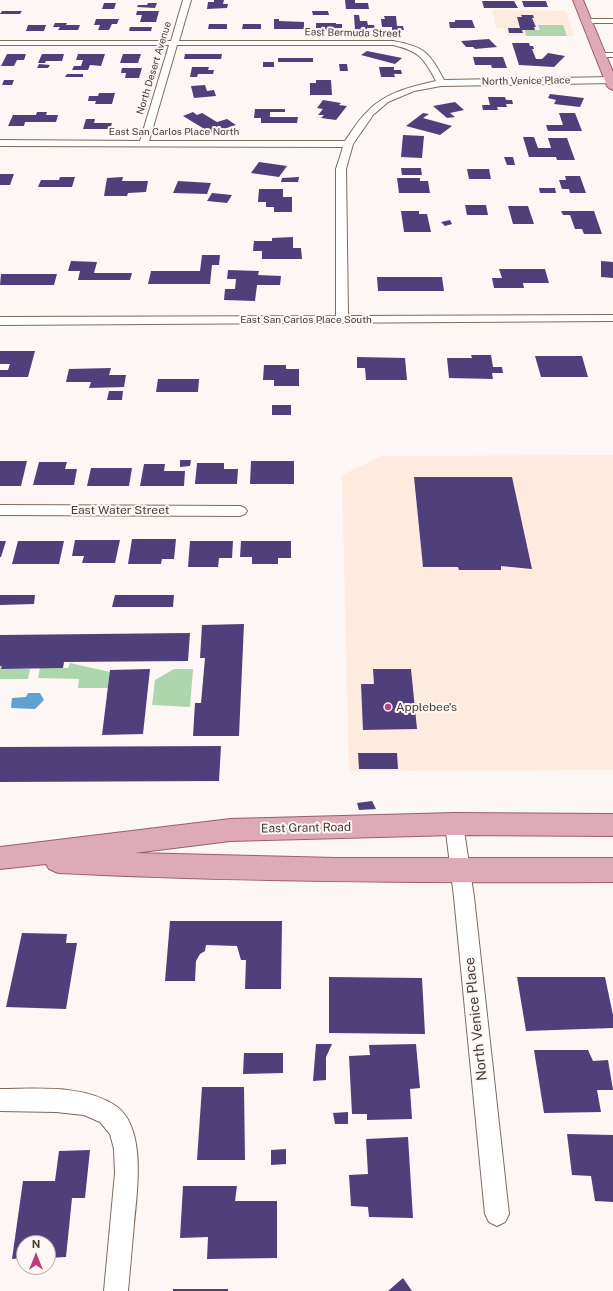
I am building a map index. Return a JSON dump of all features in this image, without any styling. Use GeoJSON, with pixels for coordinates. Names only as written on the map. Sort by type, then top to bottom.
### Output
{"type":"FeatureCollection","features":[{"type":"Feature","properties":{"kind":"main road"},"geometry":{"type":"LineString","coordinates":[[578,0],[612,82]]}},
{"type":"Feature","properties":{"kind":"main road","name":"East Grant Road"},"geometry":{"type":"LineString","coordinates":[[0,858],[230,830],[454,824],[613,825]]}},
{"type":"Feature","properties":{"kind":"main road","name":"East Grant Road"},"geometry":{"type":"LineString","coordinates":[[0,858],[153,866],[461,871],[613,870]]}},
{"type":"Feature","properties":{"kind":"street","name":"North Desert Avenue"},"geometry":{"type":"LineString","coordinates":[[144,143],[187,0]]}},
{"type":"Feature","properties":{"kind":"street"},"geometry":{"type":"LineString","coordinates":[[587,22],[613,22]]}},
{"type":"Feature","properties":{"kind":"street","name":"East Bermuda Street"},"geometry":{"type":"LineString","coordinates":[[0,43],[393,43],[411,46],[424,52],[441,83]]}},
{"type":"Feature","properties":{"kind":"street"},"geometry":{"type":"LineString","coordinates":[[600,55],[613,55]]}},
{"type":"Feature","properties":{"kind":"street","name":"North Venice Place"},"geometry":{"type":"LineString","coordinates":[[441,83],[612,82]]}},
{"type":"Feature","properties":{"kind":"street"},"geometry":{"type":"LineString","coordinates":[[342,320],[341,169],[348,144],[370,113],[385,100],[412,89],[441,83]]}},
{"type":"Feature","properties":{"kind":"street","name":"East San Carlos Place North"},"geometry":{"type":"LineString","coordinates":[[0,143],[348,144]]}},
{"type":"Feature","properties":{"kind":"street","name":"East San Carlos Place South"},"geometry":{"type":"LineString","coordinates":[[0,321],[613,318]]}},
{"type":"Feature","properties":{"kind":"street","name":"East Water Street"},"geometry":{"type":"LineString","coordinates":[[0,510],[240,510]]}},
{"type":"Feature","properties":{"kind":"street","name":"North Venice Place"},"geometry":{"type":"LineString","coordinates":[[454,824],[461,871],[497,1214]]}},
{"type":"Feature","properties":{"kind":"street"},"geometry":{"type":"LineString","coordinates":[[0,1100],[77,1102],[92,1106],[109,1114],[120,1130],[127,1154],[127,1173],[116,1291]]}},
{"type":"Feature","properties":{"kind":"shaded area"},"geometry":{"type":"Polygon","coordinates":[[[492,10],[566,11],[574,36],[508,36],[505,29],[496,28],[492,10]]]}},
{"type":"Feature","properties":{"kind":"shaded area"},"geometry":{"type":"Polygon","coordinates":[[[613,455],[613,770],[349,771],[342,475],[382,456],[613,455]]]}},
{"type":"Feature","properties":{"kind":"green space"},"geometry":{"type":"Polygon","coordinates":[[[538,25],[563,25],[567,36],[526,36],[525,30],[540,30],[538,25]]]}},
{"type":"Feature","properties":{"kind":"green space"},"geometry":{"type":"Polygon","coordinates":[[[70,663],[110,672],[108,688],[78,688],[79,679],[38,678],[40,668],[68,668],[70,663]]]}},
{"type":"Feature","properties":{"kind":"green space"},"geometry":{"type":"Polygon","coordinates":[[[0,666],[2,666],[1,669],[30,669],[28,679],[0,679],[0,666]]]}},
{"type":"Feature","properties":{"kind":"green space"},"geometry":{"type":"Polygon","coordinates":[[[174,669],[193,669],[190,707],[152,705],[155,680],[174,669]]]}},
{"type":"Feature","properties":{"kind":"water"},"geometry":{"type":"Polygon","coordinates":[[[28,693],[40,693],[44,700],[35,709],[11,708],[12,698],[26,697],[28,693]]]}},
{"type":"Feature","properties":{"kind":"building"},"geometry":{"type":"Polygon","coordinates":[[[214,0],[224,0],[223,4],[228,4],[227,8],[207,9],[208,2],[214,2],[214,0]]]}},
{"type":"Feature","properties":{"kind":"building"},"geometry":{"type":"Polygon","coordinates":[[[345,0],[355,0],[355,3],[368,3],[369,9],[346,9],[345,0]]]}},
{"type":"Feature","properties":{"kind":"building"},"geometry":{"type":"Polygon","coordinates":[[[482,1],[514,1],[518,8],[484,8],[482,1]]]}},
{"type":"Feature","properties":{"kind":"building"},"geometry":{"type":"Polygon","coordinates":[[[522,1],[546,1],[548,7],[524,7],[522,1]]]}},
{"type":"Feature","properties":{"kind":"building"},"geometry":{"type":"Polygon","coordinates":[[[104,3],[116,3],[114,9],[102,9],[104,3]]]}},
{"type":"Feature","properties":{"kind":"building"},"geometry":{"type":"Polygon","coordinates":[[[148,3],[157,3],[155,8],[137,7],[138,5],[147,5],[148,3]]]}},
{"type":"Feature","properties":{"kind":"building"},"geometry":{"type":"Polygon","coordinates":[[[2,11],[22,11],[20,14],[0,14],[2,11]]]}},
{"type":"Feature","properties":{"kind":"building"},"geometry":{"type":"Polygon","coordinates":[[[137,11],[159,11],[156,22],[140,22],[142,15],[136,15],[137,11]]]}},
{"type":"Feature","properties":{"kind":"building"},"geometry":{"type":"Polygon","coordinates":[[[312,11],[328,11],[329,15],[313,15],[312,11]]]}},
{"type":"Feature","properties":{"kind":"building"},"geometry":{"type":"Polygon","coordinates":[[[354,15],[359,15],[360,21],[367,21],[368,25],[374,25],[375,28],[355,30],[354,15]]]}},
{"type":"Feature","properties":{"kind":"building"},"geometry":{"type":"Polygon","coordinates":[[[521,15],[533,15],[534,18],[532,18],[536,27],[534,27],[535,30],[522,30],[523,33],[509,33],[508,28],[520,28],[517,17],[522,17],[521,15]]]}},
{"type":"Feature","properties":{"kind":"building"},"geometry":{"type":"Polygon","coordinates":[[[384,16],[396,16],[397,26],[403,26],[404,30],[392,30],[392,27],[382,27],[381,19],[385,19],[384,16]]]}},
{"type":"Feature","properties":{"kind":"building"},"geometry":{"type":"Polygon","coordinates":[[[96,19],[119,19],[117,24],[112,24],[109,30],[98,30],[100,25],[94,25],[96,19]]]}},
{"type":"Feature","properties":{"kind":"building"},"geometry":{"type":"Polygon","coordinates":[[[274,19],[279,19],[279,21],[304,22],[304,29],[274,29],[274,19]]]}},
{"type":"Feature","properties":{"kind":"building"},"geometry":{"type":"Polygon","coordinates":[[[455,20],[472,20],[475,28],[450,28],[449,22],[455,22],[455,20]]]}},
{"type":"Feature","properties":{"kind":"building"},"geometry":{"type":"Polygon","coordinates":[[[55,23],[80,25],[78,30],[58,30],[60,27],[53,27],[55,23]]]}},
{"type":"Feature","properties":{"kind":"building"},"geometry":{"type":"Polygon","coordinates":[[[316,23],[342,24],[342,28],[331,28],[331,31],[323,31],[323,28],[316,28],[316,23]]]}},
{"type":"Feature","properties":{"kind":"building"},"geometry":{"type":"Polygon","coordinates":[[[209,24],[227,24],[227,29],[208,29],[209,24]]]}},
{"type":"Feature","properties":{"kind":"building"},"geometry":{"type":"Polygon","coordinates":[[[243,24],[261,24],[261,29],[242,29],[243,24]]]}},
{"type":"Feature","properties":{"kind":"building"},"geometry":{"type":"Polygon","coordinates":[[[28,25],[46,25],[44,31],[26,31],[28,25]]]}},
{"type":"Feature","properties":{"kind":"building"},"geometry":{"type":"Polygon","coordinates":[[[130,27],[152,27],[151,31],[129,31],[130,27]]]}},
{"type":"Feature","properties":{"kind":"building"},"geometry":{"type":"Polygon","coordinates":[[[489,39],[497,47],[475,49],[473,47],[466,47],[461,41],[489,39]]]}},
{"type":"Feature","properties":{"kind":"building"},"geometry":{"type":"Polygon","coordinates":[[[512,43],[529,43],[530,46],[533,46],[534,49],[532,49],[536,59],[542,59],[548,53],[565,56],[554,67],[519,65],[512,43]]]}},
{"type":"Feature","properties":{"kind":"building"},"geometry":{"type":"Polygon","coordinates":[[[367,51],[402,58],[395,64],[361,55],[367,51]]]}},
{"type":"Feature","properties":{"kind":"building"},"geometry":{"type":"Polygon","coordinates":[[[7,54],[26,54],[24,60],[17,60],[14,66],[1,66],[7,54]]]}},
{"type":"Feature","properties":{"kind":"building"},"geometry":{"type":"Polygon","coordinates":[[[42,54],[64,54],[62,61],[46,61],[45,63],[38,63],[42,54]]]}},
{"type":"Feature","properties":{"kind":"building"},"geometry":{"type":"Polygon","coordinates":[[[78,54],[105,54],[101,66],[90,65],[88,70],[72,70],[74,66],[81,66],[83,60],[76,60],[78,54]]]}},
{"type":"Feature","properties":{"kind":"building"},"geometry":{"type":"Polygon","coordinates":[[[123,54],[141,54],[138,63],[120,63],[123,54]]]}},
{"type":"Feature","properties":{"kind":"building"},"geometry":{"type":"Polygon","coordinates":[[[185,54],[222,54],[221,59],[184,59],[185,54]]]}},
{"type":"Feature","properties":{"kind":"building"},"geometry":{"type":"Polygon","coordinates":[[[473,57],[503,57],[507,68],[492,68],[491,65],[475,65],[473,57]]]}},
{"type":"Feature","properties":{"kind":"building"},"geometry":{"type":"Polygon","coordinates":[[[278,58],[313,58],[313,62],[278,62],[278,58]]]}},
{"type":"Feature","properties":{"kind":"building"},"geometry":{"type":"Polygon","coordinates":[[[263,62],[274,62],[274,67],[263,67],[263,62]]]}},
{"type":"Feature","properties":{"kind":"building"},"geometry":{"type":"Polygon","coordinates":[[[39,64],[50,65],[48,68],[37,68],[39,64]]]}},
{"type":"Feature","properties":{"kind":"building"},"geometry":{"type":"Polygon","coordinates":[[[339,64],[347,64],[348,71],[340,71],[339,64]]]}},
{"type":"Feature","properties":{"kind":"building"},"geometry":{"type":"Polygon","coordinates":[[[192,67],[209,67],[208,70],[214,70],[213,74],[198,74],[197,77],[190,77],[192,67]]]}},
{"type":"Feature","properties":{"kind":"building"},"geometry":{"type":"Polygon","coordinates":[[[379,67],[394,67],[394,70],[401,70],[402,74],[394,74],[395,77],[381,77],[379,67]]]}},
{"type":"Feature","properties":{"kind":"building"},"geometry":{"type":"Polygon","coordinates":[[[122,68],[142,68],[139,78],[125,78],[126,73],[121,73],[122,68]]]}},
{"type":"Feature","properties":{"kind":"building"},"geometry":{"type":"Polygon","coordinates":[[[67,74],[83,74],[83,77],[65,77],[67,74]]]}},
{"type":"Feature","properties":{"kind":"building"},"geometry":{"type":"Polygon","coordinates":[[[4,80],[14,80],[12,85],[2,85],[4,80]]]}},
{"type":"Feature","properties":{"kind":"building"},"geometry":{"type":"Polygon","coordinates":[[[316,80],[331,80],[332,95],[310,95],[310,83],[316,83],[316,80]]]}},
{"type":"Feature","properties":{"kind":"building"},"geometry":{"type":"Polygon","coordinates":[[[205,85],[207,91],[214,90],[216,96],[194,98],[191,86],[205,85]]]}},
{"type":"Feature","properties":{"kind":"building"},"geometry":{"type":"Polygon","coordinates":[[[99,93],[115,93],[112,104],[95,104],[96,101],[88,101],[89,96],[98,96],[99,93]]]}},
{"type":"Feature","properties":{"kind":"building"},"geometry":{"type":"Polygon","coordinates":[[[550,94],[584,98],[580,107],[554,104],[556,100],[548,98],[550,94]]]}},
{"type":"Feature","properties":{"kind":"building"},"geometry":{"type":"Polygon","coordinates":[[[488,97],[505,97],[506,100],[512,100],[513,104],[506,104],[507,107],[497,107],[498,110],[483,110],[482,105],[490,105],[488,97]]]}},
{"type":"Feature","properties":{"kind":"building"},"geometry":{"type":"Polygon","coordinates":[[[323,100],[341,103],[339,105],[347,106],[336,120],[321,118],[324,115],[318,115],[323,109],[317,108],[323,100]]]}},
{"type":"Feature","properties":{"kind":"building"},"geometry":{"type":"Polygon","coordinates":[[[455,102],[464,110],[450,113],[455,117],[447,118],[433,106],[455,102]]]}},
{"type":"Feature","properties":{"kind":"building"},"geometry":{"type":"Polygon","coordinates":[[[255,109],[285,109],[285,112],[270,112],[270,117],[298,117],[297,123],[261,123],[261,118],[254,118],[255,109]]]}},
{"type":"Feature","properties":{"kind":"building"},"geometry":{"type":"Polygon","coordinates":[[[37,112],[47,112],[46,115],[58,115],[56,122],[25,122],[24,126],[8,126],[13,115],[36,115],[37,112]]]}},
{"type":"Feature","properties":{"kind":"building"},"geometry":{"type":"Polygon","coordinates":[[[193,112],[197,115],[202,113],[217,122],[227,119],[236,125],[211,133],[183,116],[193,112]]]}},
{"type":"Feature","properties":{"kind":"building"},"geometry":{"type":"Polygon","coordinates":[[[423,113],[429,114],[423,118],[452,126],[440,135],[406,126],[423,113]]]}},
{"type":"Feature","properties":{"kind":"building"},"geometry":{"type":"Polygon","coordinates":[[[559,113],[575,113],[582,131],[548,131],[546,125],[563,125],[559,113]]]}},
{"type":"Feature","properties":{"kind":"building"},"geometry":{"type":"Polygon","coordinates":[[[86,119],[95,119],[94,123],[112,123],[110,129],[83,129],[86,119]]]}},
{"type":"Feature","properties":{"kind":"building"},"geometry":{"type":"Polygon","coordinates":[[[403,135],[424,136],[422,158],[401,157],[403,135]]]}},
{"type":"Feature","properties":{"kind":"building"},"geometry":{"type":"Polygon","coordinates":[[[523,137],[534,137],[538,148],[551,148],[548,138],[567,138],[575,160],[557,160],[556,157],[529,157],[523,137]]]}},
{"type":"Feature","properties":{"kind":"building"},"geometry":{"type":"Polygon","coordinates":[[[504,157],[513,157],[515,165],[507,165],[504,157]]]}},
{"type":"Feature","properties":{"kind":"building"},"geometry":{"type":"Polygon","coordinates":[[[259,162],[287,166],[279,177],[251,173],[259,162]]]}},
{"type":"Feature","properties":{"kind":"building"},"geometry":{"type":"Polygon","coordinates":[[[401,168],[421,168],[422,175],[402,175],[401,168]]]}},
{"type":"Feature","properties":{"kind":"building"},"geometry":{"type":"Polygon","coordinates":[[[467,169],[489,169],[491,179],[469,179],[467,169]]]}},
{"type":"Feature","properties":{"kind":"building"},"geometry":{"type":"Polygon","coordinates":[[[0,174],[14,174],[10,185],[0,185],[0,174]]]}},
{"type":"Feature","properties":{"kind":"building"},"geometry":{"type":"Polygon","coordinates":[[[565,176],[580,176],[586,193],[570,193],[569,189],[562,189],[559,180],[566,180],[565,176]]]}},
{"type":"Feature","properties":{"kind":"building"},"geometry":{"type":"Polygon","coordinates":[[[60,177],[75,177],[72,187],[38,187],[41,180],[59,180],[60,177]]]}},
{"type":"Feature","properties":{"kind":"building"},"geometry":{"type":"Polygon","coordinates":[[[123,177],[122,181],[148,181],[146,192],[128,193],[127,196],[104,196],[107,178],[123,177]]]}},
{"type":"Feature","properties":{"kind":"building"},"geometry":{"type":"Polygon","coordinates":[[[299,177],[298,182],[281,182],[282,178],[299,177]]]}},
{"type":"Feature","properties":{"kind":"building"},"geometry":{"type":"Polygon","coordinates":[[[397,178],[420,178],[420,181],[428,181],[430,193],[399,193],[397,178]]]}},
{"type":"Feature","properties":{"kind":"building"},"geometry":{"type":"Polygon","coordinates":[[[178,181],[211,183],[207,194],[173,193],[178,181]]]}},
{"type":"Feature","properties":{"kind":"building"},"geometry":{"type":"Polygon","coordinates":[[[539,188],[555,188],[556,193],[540,193],[539,188]]]}},
{"type":"Feature","properties":{"kind":"building"},"geometry":{"type":"Polygon","coordinates":[[[259,189],[283,189],[283,197],[292,197],[292,212],[274,212],[274,207],[266,207],[266,202],[258,202],[259,189]]]}},
{"type":"Feature","properties":{"kind":"building"},"geometry":{"type":"Polygon","coordinates":[[[212,193],[232,195],[227,203],[207,201],[212,193]]]}},
{"type":"Feature","properties":{"kind":"building"},"geometry":{"type":"Polygon","coordinates":[[[465,205],[486,205],[488,215],[467,215],[465,205]]]}},
{"type":"Feature","properties":{"kind":"building"},"geometry":{"type":"Polygon","coordinates":[[[508,206],[528,206],[534,224],[513,224],[508,206]]]}},
{"type":"Feature","properties":{"kind":"building"},"geometry":{"type":"Polygon","coordinates":[[[401,211],[419,211],[419,214],[427,214],[431,232],[404,232],[401,211]]]}},
{"type":"Feature","properties":{"kind":"building"},"geometry":{"type":"Polygon","coordinates":[[[561,211],[594,211],[602,234],[584,234],[582,229],[575,229],[570,215],[563,215],[561,211]]]}},
{"type":"Feature","properties":{"kind":"building"},"geometry":{"type":"Polygon","coordinates":[[[450,220],[452,224],[445,226],[441,222],[450,220]]]}},
{"type":"Feature","properties":{"kind":"building"},"geometry":{"type":"Polygon","coordinates":[[[293,237],[293,248],[301,248],[302,259],[262,259],[262,251],[253,251],[254,241],[272,241],[272,238],[293,237]]]}},
{"type":"Feature","properties":{"kind":"building"},"geometry":{"type":"Polygon","coordinates":[[[202,255],[220,255],[219,265],[212,265],[210,284],[148,284],[151,271],[200,271],[202,255]]]}},
{"type":"Feature","properties":{"kind":"building"},"geometry":{"type":"Polygon","coordinates":[[[71,261],[97,262],[94,273],[132,273],[130,280],[78,280],[80,271],[68,271],[71,261]]]}},
{"type":"Feature","properties":{"kind":"building"},"geometry":{"type":"Polygon","coordinates":[[[601,261],[613,262],[613,278],[601,277],[601,261]]]}},
{"type":"Feature","properties":{"kind":"building"},"geometry":{"type":"Polygon","coordinates":[[[499,269],[545,269],[549,283],[523,283],[524,288],[494,288],[492,278],[502,278],[499,269]]]}},
{"type":"Feature","properties":{"kind":"building"},"geometry":{"type":"Polygon","coordinates":[[[228,270],[259,271],[258,275],[281,276],[280,285],[257,285],[255,301],[224,300],[225,289],[235,289],[236,279],[227,279],[228,270]]]}},
{"type":"Feature","properties":{"kind":"building"},"geometry":{"type":"Polygon","coordinates":[[[1,274],[57,274],[54,285],[0,285],[1,274]]]}},
{"type":"Feature","properties":{"kind":"building"},"geometry":{"type":"Polygon","coordinates":[[[377,277],[442,277],[444,291],[378,291],[377,277]]]}},
{"type":"Feature","properties":{"kind":"building"},"geometry":{"type":"Polygon","coordinates":[[[0,351],[35,351],[28,377],[0,377],[0,370],[8,370],[10,364],[0,364],[0,351]]]}},
{"type":"Feature","properties":{"kind":"building"},"geometry":{"type":"Polygon","coordinates":[[[471,355],[491,355],[493,367],[502,367],[503,373],[492,373],[493,379],[449,378],[447,358],[472,358],[471,355]]]}},
{"type":"Feature","properties":{"kind":"building"},"geometry":{"type":"Polygon","coordinates":[[[535,356],[582,356],[588,377],[541,377],[535,356]]]}},
{"type":"Feature","properties":{"kind":"building"},"geometry":{"type":"Polygon","coordinates":[[[357,357],[405,358],[407,380],[366,380],[365,368],[357,368],[357,357]]]}},
{"type":"Feature","properties":{"kind":"building"},"geometry":{"type":"Polygon","coordinates":[[[264,365],[286,365],[286,369],[299,369],[299,386],[274,386],[274,380],[263,380],[264,365]]]}},
{"type":"Feature","properties":{"kind":"building"},"geometry":{"type":"Polygon","coordinates":[[[111,368],[109,375],[126,375],[124,387],[89,388],[91,382],[66,382],[69,369],[111,368]]]}},
{"type":"Feature","properties":{"kind":"building"},"geometry":{"type":"Polygon","coordinates":[[[158,379],[199,379],[198,392],[156,392],[158,379]]]}},
{"type":"Feature","properties":{"kind":"building"},"geometry":{"type":"Polygon","coordinates":[[[109,391],[123,391],[122,400],[107,400],[109,391]]]}},
{"type":"Feature","properties":{"kind":"building"},"geometry":{"type":"Polygon","coordinates":[[[272,405],[291,405],[291,415],[272,415],[272,405]]]}},
{"type":"Feature","properties":{"kind":"building"},"geometry":{"type":"Polygon","coordinates":[[[180,460],[191,460],[190,466],[180,467],[180,460]]]}},
{"type":"Feature","properties":{"kind":"building"},"geometry":{"type":"Polygon","coordinates":[[[0,461],[27,461],[21,486],[0,486],[0,461]]]}},
{"type":"Feature","properties":{"kind":"building"},"geometry":{"type":"Polygon","coordinates":[[[251,461],[294,461],[294,484],[250,484],[251,461]]]}},
{"type":"Feature","properties":{"kind":"building"},"geometry":{"type":"Polygon","coordinates":[[[39,462],[67,462],[65,469],[77,469],[74,485],[33,485],[39,462]]]}},
{"type":"Feature","properties":{"kind":"building"},"geometry":{"type":"Polygon","coordinates":[[[197,463],[224,463],[224,469],[238,469],[237,484],[195,484],[197,463]]]}},
{"type":"Feature","properties":{"kind":"building"},"geometry":{"type":"Polygon","coordinates":[[[144,464],[165,464],[164,471],[185,471],[184,486],[140,486],[144,464]]]}},
{"type":"Feature","properties":{"kind":"building"},"geometry":{"type":"Polygon","coordinates":[[[91,468],[132,468],[129,486],[87,486],[91,468]]]}},
{"type":"Feature","properties":{"kind":"building"},"geometry":{"type":"Polygon","coordinates":[[[414,477],[512,477],[532,569],[501,566],[501,570],[459,570],[458,567],[423,567],[414,477]]]}},
{"type":"Feature","properties":{"kind":"building"},"geometry":{"type":"Polygon","coordinates":[[[132,539],[176,539],[174,559],[162,559],[161,564],[128,564],[132,539]]]}},
{"type":"Feature","properties":{"kind":"building"},"geometry":{"type":"Polygon","coordinates":[[[75,540],[120,540],[115,563],[82,563],[84,556],[72,556],[75,540]]]}},
{"type":"Feature","properties":{"kind":"building"},"geometry":{"type":"Polygon","coordinates":[[[0,541],[6,541],[1,557],[0,557],[0,541]]]}},
{"type":"Feature","properties":{"kind":"building"},"geometry":{"type":"Polygon","coordinates":[[[18,541],[64,541],[59,564],[12,564],[18,541]]]}},
{"type":"Feature","properties":{"kind":"building"},"geometry":{"type":"Polygon","coordinates":[[[190,541],[233,541],[232,558],[219,558],[218,567],[188,567],[190,541]]]}},
{"type":"Feature","properties":{"kind":"building"},"geometry":{"type":"Polygon","coordinates":[[[241,541],[291,541],[291,558],[278,558],[278,564],[252,564],[252,557],[240,557],[241,541]]]}},
{"type":"Feature","properties":{"kind":"building"},"geometry":{"type":"Polygon","coordinates":[[[0,595],[35,595],[34,604],[0,605],[0,595]]]}},
{"type":"Feature","properties":{"kind":"building"},"geometry":{"type":"Polygon","coordinates":[[[115,595],[174,595],[173,607],[112,607],[115,595]]]}},
{"type":"Feature","properties":{"kind":"building"},"geometry":{"type":"Polygon","coordinates":[[[244,624],[239,736],[193,736],[195,703],[201,703],[205,658],[200,658],[202,625],[244,624]]]}},
{"type":"Feature","properties":{"kind":"building"},"geometry":{"type":"Polygon","coordinates":[[[190,633],[188,661],[64,662],[63,668],[1,669],[2,666],[0,666],[0,635],[190,633]]]}},
{"type":"Feature","properties":{"kind":"building"},"geometry":{"type":"Polygon","coordinates":[[[150,669],[143,734],[102,735],[110,670],[150,669]]]}},
{"type":"Feature","properties":{"kind":"building","name":"Applebee's"},"geometry":{"type":"Polygon","coordinates":[[[373,669],[411,669],[417,729],[363,730],[361,684],[374,684],[373,669]]]}},
{"type":"Feature","properties":{"kind":"building"},"geometry":{"type":"Polygon","coordinates":[[[221,746],[219,781],[0,782],[0,747],[221,746]]]}},
{"type":"Feature","properties":{"kind":"building"},"geometry":{"type":"Polygon","coordinates":[[[358,753],[397,753],[398,769],[359,769],[358,753]]]}},
{"type":"Feature","properties":{"kind":"building"},"geometry":{"type":"Polygon","coordinates":[[[372,801],[376,809],[359,810],[357,803],[372,801]]]}},
{"type":"Feature","properties":{"kind":"building"},"geometry":{"type":"Polygon","coordinates":[[[170,921],[282,921],[281,989],[245,989],[246,960],[241,960],[237,946],[206,945],[205,951],[200,954],[196,961],[195,981],[165,981],[170,921]]]}},
{"type":"Feature","properties":{"kind":"building"},"geometry":{"type":"Polygon","coordinates":[[[22,933],[67,934],[66,943],[77,943],[66,1009],[6,1007],[22,933]]]}},
{"type":"Feature","properties":{"kind":"building"},"geometry":{"type":"Polygon","coordinates":[[[329,977],[422,978],[425,1034],[329,1033],[329,977]]]}},
{"type":"Feature","properties":{"kind":"building"},"geometry":{"type":"Polygon","coordinates":[[[517,977],[605,977],[613,1015],[613,1028],[526,1031],[517,977]]]}},
{"type":"Feature","properties":{"kind":"building"},"geometry":{"type":"Polygon","coordinates":[[[316,1044],[332,1044],[326,1057],[326,1080],[313,1081],[316,1044]]]}},
{"type":"Feature","properties":{"kind":"building"},"geometry":{"type":"Polygon","coordinates":[[[416,1044],[420,1088],[410,1089],[412,1119],[367,1120],[367,1114],[352,1114],[349,1056],[370,1055],[369,1045],[416,1044]]]}},
{"type":"Feature","properties":{"kind":"building"},"geometry":{"type":"Polygon","coordinates":[[[534,1050],[588,1050],[593,1061],[608,1060],[613,1090],[597,1090],[601,1112],[544,1113],[534,1050]]]}},
{"type":"Feature","properties":{"kind":"building"},"geometry":{"type":"Polygon","coordinates":[[[244,1053],[283,1053],[283,1073],[243,1074],[244,1053]]]}},
{"type":"Feature","properties":{"kind":"building"},"geometry":{"type":"Polygon","coordinates":[[[202,1087],[244,1087],[245,1160],[197,1160],[202,1087]]]}},
{"type":"Feature","properties":{"kind":"building"},"geometry":{"type":"Polygon","coordinates":[[[348,1112],[348,1124],[335,1124],[333,1113],[348,1112]]]}},
{"type":"Feature","properties":{"kind":"building"},"geometry":{"type":"Polygon","coordinates":[[[567,1134],[613,1135],[613,1202],[595,1201],[591,1176],[572,1175],[567,1134]]]}},
{"type":"Feature","properties":{"kind":"building"},"geometry":{"type":"Polygon","coordinates":[[[408,1137],[413,1218],[369,1217],[368,1207],[351,1206],[349,1175],[368,1174],[366,1139],[408,1137]]]}},
{"type":"Feature","properties":{"kind":"building"},"geometry":{"type":"Polygon","coordinates":[[[286,1149],[286,1164],[271,1165],[271,1150],[286,1149]]]}},
{"type":"Feature","properties":{"kind":"building"},"geometry":{"type":"Polygon","coordinates":[[[90,1150],[85,1198],[72,1198],[66,1257],[56,1258],[56,1235],[16,1235],[16,1259],[12,1259],[23,1181],[55,1181],[59,1151],[90,1150]]]}},
{"type":"Feature","properties":{"kind":"building"},"geometry":{"type":"Polygon","coordinates":[[[183,1186],[237,1186],[235,1201],[277,1201],[277,1258],[207,1259],[208,1237],[180,1238],[183,1186]]]}},
{"type":"Feature","properties":{"kind":"building"},"geometry":{"type":"Polygon","coordinates":[[[403,1278],[412,1291],[388,1291],[403,1278]]]}},
{"type":"Feature","properties":{"kind":"building"},"geometry":{"type":"Polygon","coordinates":[[[173,1289],[228,1289],[228,1291],[173,1291],[173,1289]]]}},
{"type":"Feature","properties":{"kind":"place","name":"Applebee's"},"geometry":{"type":"Point","coordinates":[388,707]}}]}
